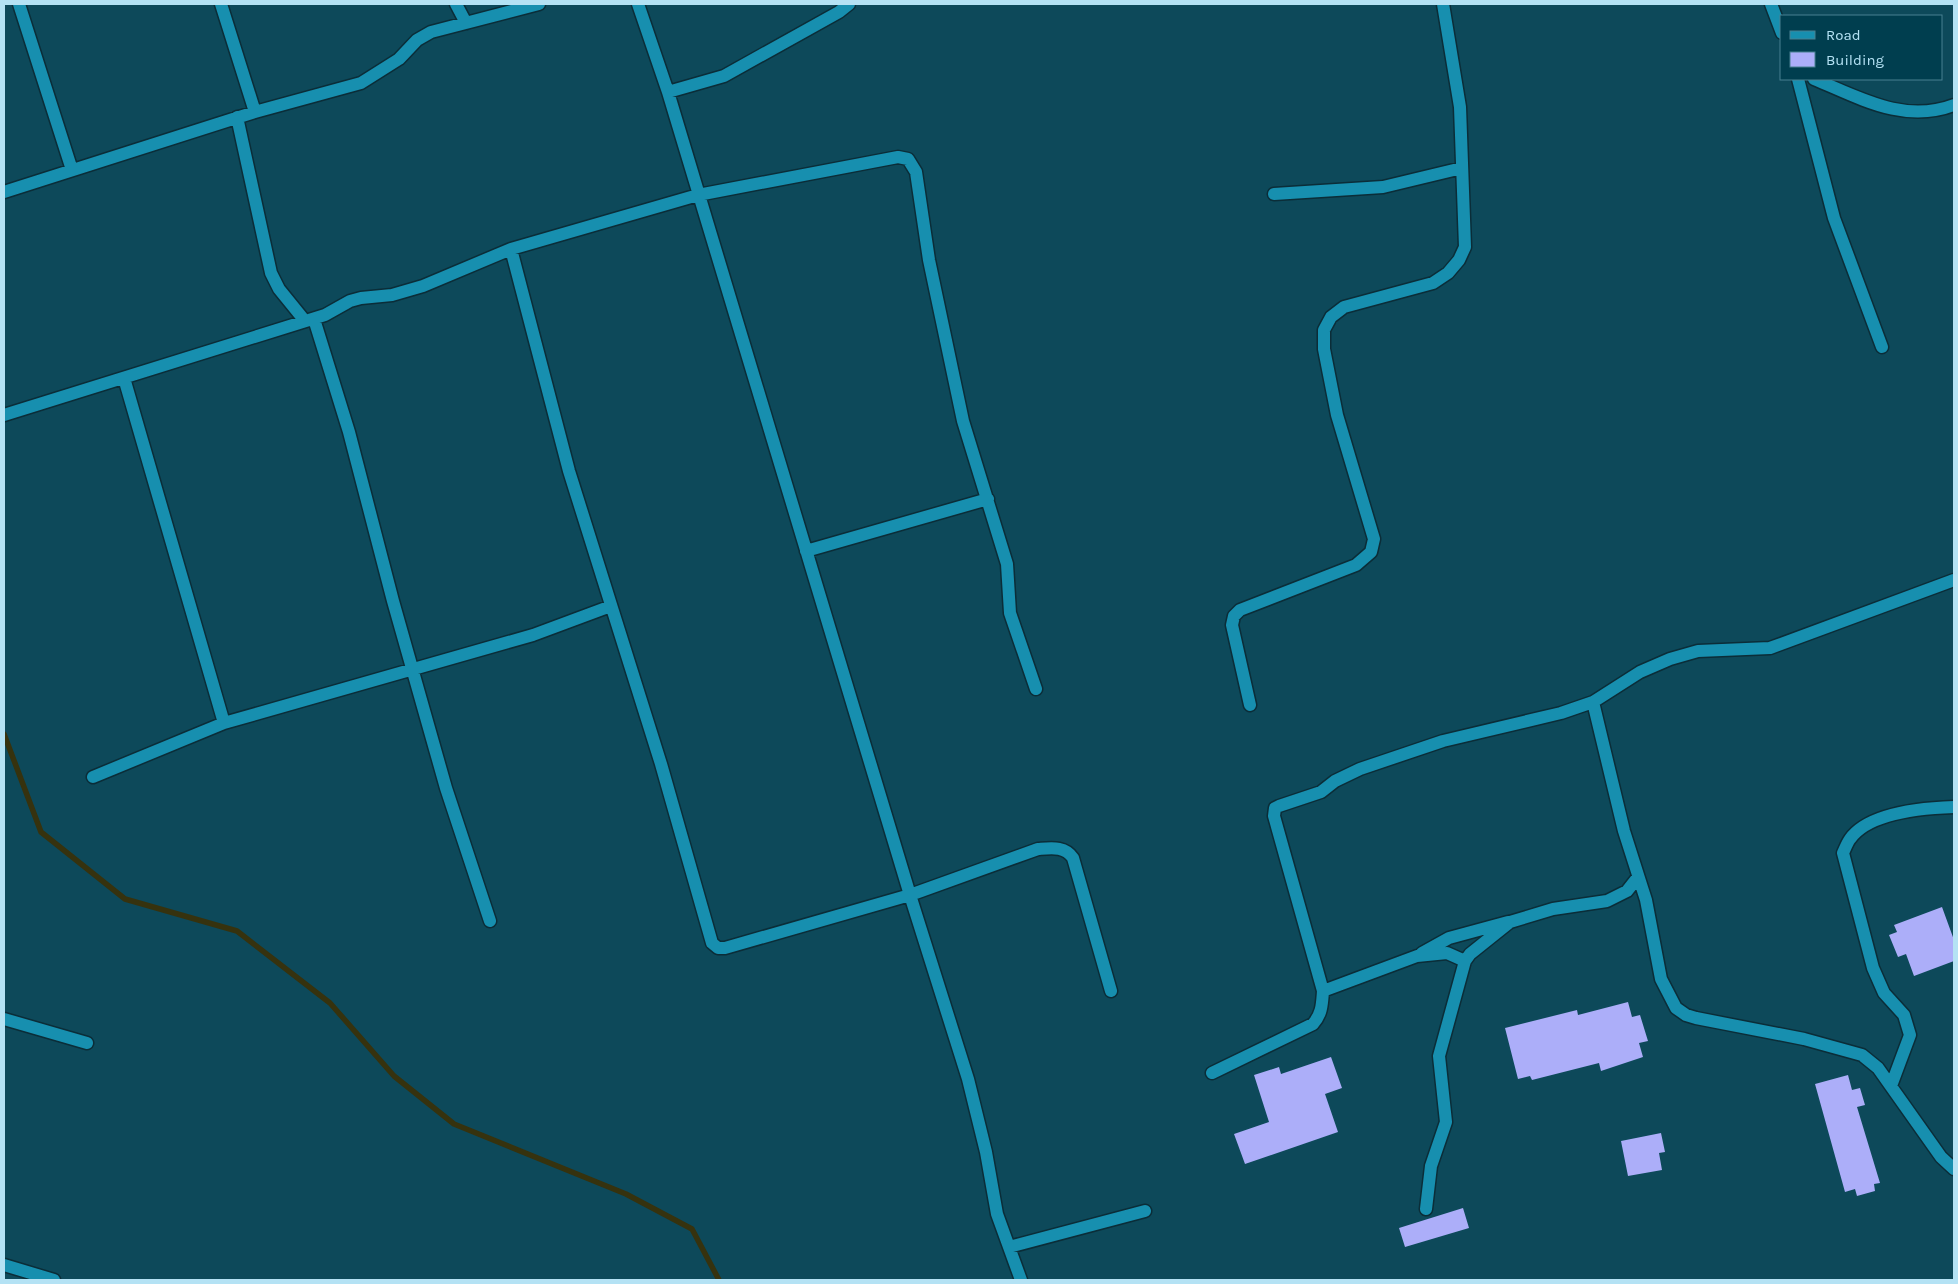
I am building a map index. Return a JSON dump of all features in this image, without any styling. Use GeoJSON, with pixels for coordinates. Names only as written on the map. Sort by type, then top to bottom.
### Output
{"type":"FeatureCollection","features":[{"type":"Feature","properties":{"kind":"street"},"geometry":{"type":"LineString","coordinates":[[19,4],[72,170]]}},
{"type":"Feature","properties":{"kind":"street"},"geometry":{"type":"LineString","coordinates":[[222,4],[255,112]]}},
{"type":"Feature","properties":{"kind":"street"},"geometry":{"type":"LineString","coordinates":[[456,4],[466,23]]}},
{"type":"Feature","properties":{"kind":"street"},"geometry":{"type":"LineString","coordinates":[[4,192],[237,117],[361,83],[399,58],[417,40],[431,32],[539,4]]}},
{"type":"Feature","properties":{"kind":"street"},"geometry":{"type":"LineString","coordinates":[[638,4],[668,92],[910,895],[968,1079],[986,1152],[997,1214],[1021,1280]]}},
{"type":"Feature","properties":{"kind":"street"},"geometry":{"type":"LineString","coordinates":[[668,92],[724,76],[839,12],[849,4]]}},
{"type":"Feature","properties":{"kind":"street"},"geometry":{"type":"LineString","coordinates":[[1250,705],[1232,625],[1234,616],[1240,610],[1356,565],[1371,552],[1374,539],[1337,415],[1324,349],[1324,330],[1331,317],[1344,307],[1433,283],[1448,273],[1465,247],[1460,107],[1444,4]]}},
{"type":"Feature","properties":{"kind":"street"},"geometry":{"type":"LineString","coordinates":[[1771,4],[1780,28]]}},
{"type":"Feature","properties":{"kind":"street"},"geometry":{"type":"LineString","coordinates":[[1798,80],[1834,218],[1882,347]]}},
{"type":"Feature","properties":{"kind":"street"},"geometry":{"type":"LineString","coordinates":[[1816,80],[1864,100],[1902,112],[1926,113],[1954,105]]}},
{"type":"Feature","properties":{"kind":"street"},"geometry":{"type":"LineString","coordinates":[[237,117],[270,273],[279,289],[310,320],[349,432],[393,601],[446,788],[490,921]]}},
{"type":"Feature","properties":{"kind":"street"},"geometry":{"type":"LineString","coordinates":[[4,415],[325,316],[350,301],[392,295],[423,286],[510,249],[698,195],[833,168],[898,157],[908,159],[916,172],[929,260],[963,421],[1007,564],[1010,613],[1036,689]]}},
{"type":"Feature","properties":{"kind":"street"},"geometry":{"type":"LineString","coordinates":[[1274,194],[1383,186],[1462,168]]}},
{"type":"Feature","properties":{"kind":"street"},"geometry":{"type":"LineString","coordinates":[[510,249],[569,471],[664,773],[712,943],[718,948],[725,948],[910,895],[1038,849],[1059,848],[1070,853],[1074,858],[1111,991]]}},
{"type":"Feature","properties":{"kind":"street"},"geometry":{"type":"LineString","coordinates":[[124,378],[224,723]]}},
{"type":"Feature","properties":{"kind":"street"},"geometry":{"type":"LineString","coordinates":[[806,551],[988,499]]}},
{"type":"Feature","properties":{"kind":"street"},"geometry":{"type":"LineString","coordinates":[[1212,1073],[1313,1024],[1319,1018],[1322,1008],[1323,991],[1274,816],[1275,808],[1321,792],[1335,781],[1360,769],[1443,741],[1561,713],[1593,702],[1640,672],[1670,658],[1698,651],[1770,648],[1954,580]]}},
{"type":"Feature","properties":{"kind":"street"},"geometry":{"type":"LineString","coordinates":[[93,777],[224,723],[533,635],[611,606]]}},
{"type":"Feature","properties":{"kind":"street"},"geometry":{"type":"LineString","coordinates":[[1593,702],[1624,831],[1646,900],[1661,979],[1676,1008],[1686,1015],[1696,1018],[1804,1039],[1862,1055],[1878,1068],[1941,1157],[1954,1169]]}},
{"type":"Feature","properties":{"kind":"street"},"geometry":{"type":"LineString","coordinates":[[1891,1086],[1910,1035],[1904,1015],[1884,993],[1872,968],[1844,853],[1850,839],[1864,827],[1901,811],[1954,807]]}},
{"type":"Feature","properties":{"kind":"street"},"geometry":{"type":"LineString","coordinates":[[1323,991],[1417,956],[1449,938],[1553,909],[1607,901],[1627,891],[1638,877]]}},
{"type":"Feature","properties":{"kind":"street"},"geometry":{"type":"LineString","coordinates":[[1426,1209],[1431,1166],[1446,1122],[1439,1056],[1465,961],[1470,954],[1510,922]]}},
{"type":"Feature","properties":{"kind":"street"},"geometry":{"type":"LineString","coordinates":[[1417,956],[1447,953],[1465,961]]}},
{"type":"Feature","properties":{"kind":"street"},"geometry":{"type":"LineString","coordinates":[[4,1019],[87,1043]]}},
{"type":"Feature","properties":{"kind":"street"},"geometry":{"type":"LineString","coordinates":[[1009,1247],[1145,1211]]}},
{"type":"Feature","properties":{"kind":"street"},"geometry":{"type":"LineString","coordinates":[[4,1265],[54,1280]]}},
{"type":"Feature","properties":{"kind":"building"},"geometry":{"type":"Polygon","coordinates":[[[1942,907],[1954,940],[1954,961],[1914,976],[1906,954],[1898,957],[1889,935],[1897,932],[1894,925],[1942,907]]]}},
{"type":"Feature","properties":{"kind":"building"},"geometry":{"type":"Polygon","coordinates":[[[1628,1002],[1632,1017],[1640,1015],[1648,1041],[1639,1043],[1643,1057],[1601,1071],[1599,1063],[1532,1080],[1530,1076],[1518,1079],[1505,1028],[1577,1010],[1578,1015],[1628,1002]]]}},
{"type":"Feature","properties":{"kind":"building"},"geometry":{"type":"Polygon","coordinates":[[[1331,1057],[1342,1088],[1325,1094],[1338,1132],[1245,1164],[1234,1134],[1269,1122],[1254,1075],[1279,1067],[1281,1074],[1331,1057]]]}},
{"type":"Feature","properties":{"kind":"building"},"geometry":{"type":"Polygon","coordinates":[[[1848,1075],[1852,1090],[1860,1088],[1865,1105],[1857,1107],[1880,1183],[1874,1184],[1875,1191],[1857,1196],[1855,1189],[1845,1192],[1815,1084],[1848,1075]]]}},
{"type":"Feature","properties":{"kind":"building"},"geometry":{"type":"Polygon","coordinates":[[[1661,1133],[1665,1152],[1659,1153],[1662,1170],[1628,1176],[1621,1141],[1661,1133]]]}},
{"type":"Feature","properties":{"kind":"building"},"geometry":{"type":"Polygon","coordinates":[[[1463,1208],[1469,1228],[1405,1247],[1399,1228],[1463,1208]]]}},
{"type":"Feature","properties":{"kind":"waterway"},"geometry":{"type":"LineString","coordinates":[[4,734],[41,832],[125,899],[237,931],[330,1003],[394,1076],[454,1124],[626,1194],[692,1229],[719,1280]]}}]}
